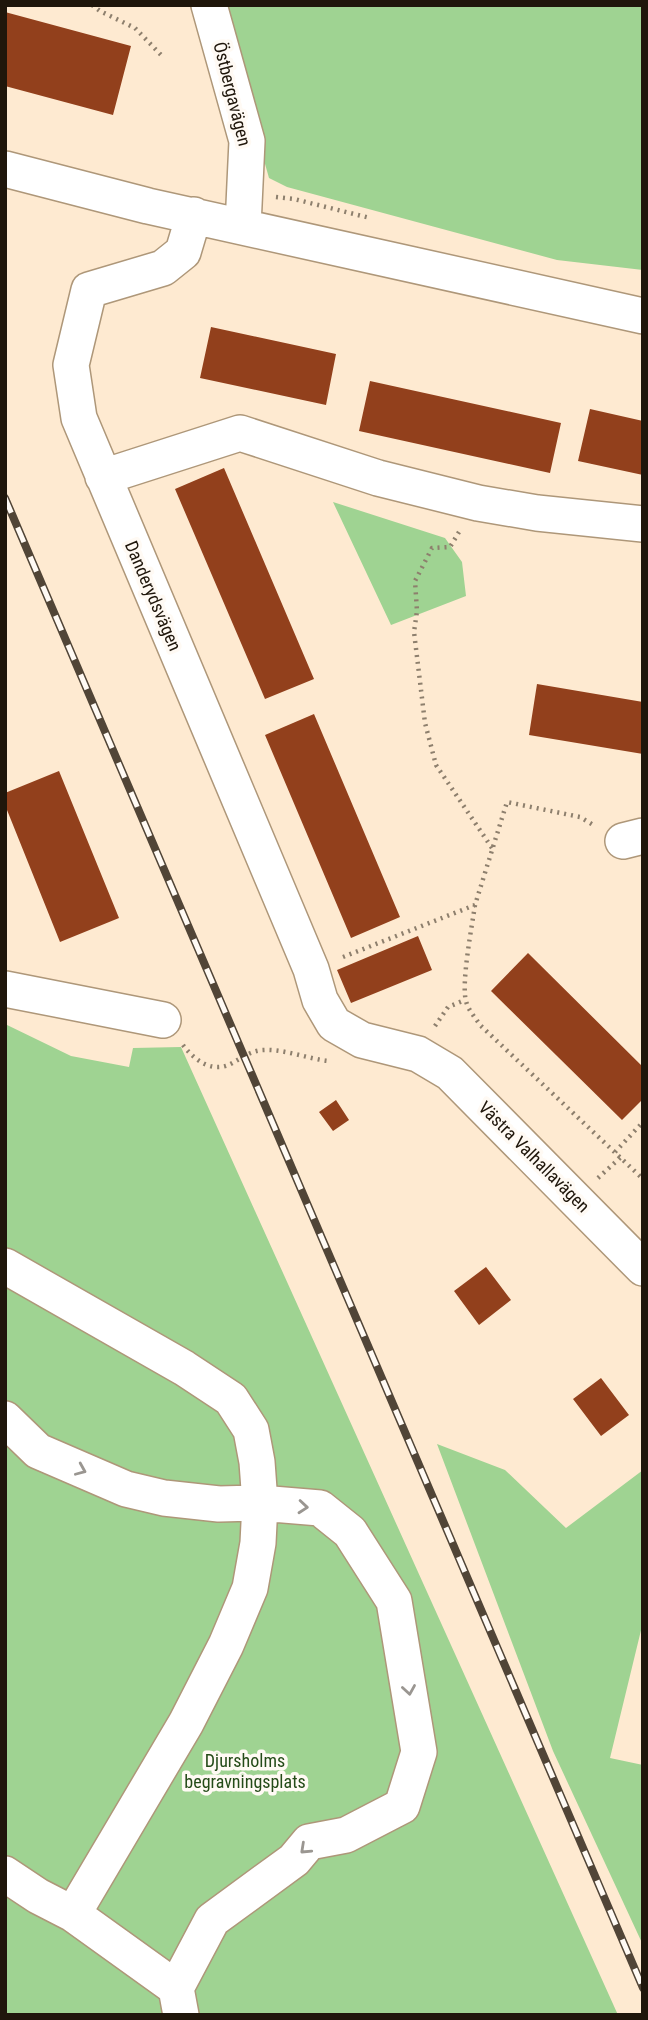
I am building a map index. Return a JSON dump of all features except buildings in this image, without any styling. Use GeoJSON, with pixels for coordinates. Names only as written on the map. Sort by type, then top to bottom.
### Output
{"type":"FeatureCollection","features":[{"type":"Feature","properties":{"kind":"street","name":"Östbergavägen"},"geometry":{"type":"LineString","coordinates":[[209,5],[247,141],[243,226]]}},
{"type":"Feature","properties":{"kind":"street"},"geometry":{"type":"LineString","coordinates":[[5,169],[148,206],[643,316]]}},
{"type":"Feature","properties":{"kind":"street","name":"Danderydsvägen"},"geometry":{"type":"LineString","coordinates":[[194,215],[183,252],[163,268],[89,290],[71,365],[79,418],[311,969],[320,1000],[334,1024]]}},
{"type":"Feature","properties":{"kind":"street"},"geometry":{"type":"LineString","coordinates":[[103,477],[240,433],[378,478],[478,503],[537,513],[643,524]]}},
{"type":"Feature","properties":{"kind":"street"},"geometry":{"type":"LineString","coordinates":[[5,989],[163,1020]]}},
{"type":"Feature","properties":{"kind":"street","name":"Västra Valhallavägen"},"geometry":{"type":"LineString","coordinates":[[334,1024],[362,1040],[418,1054],[450,1073],[643,1268]]}},
{"type":"Feature","properties":{"kind":"street"},"geometry":{"type":"LineString","coordinates":[[5,1266],[184,1368],[231,1399],[251,1430],[257,1462],[260,1503],[258,1544],[250,1588],[226,1645],[186,1723],[73,1914]]}},
{"type":"Feature","properties":{"kind":"street"},"geometry":{"type":"LineString","coordinates":[[5,1419],[22,1453],[126,1489],[164,1498],[219,1504],[260,1503],[320,1508],[350,1532],[394,1601],[419,1752],[402,1806],[346,1835],[309,1842],[294,1860],[212,1920],[178,2002],[73,1914],[38,1896],[5,1874]]}},
{"type":"Feature","properties":{"kind":"path"},"geometry":{"type":"LineString","coordinates":[[92,5],[135,28],[163,57]]}},
{"type":"Feature","properties":{"kind":"path"},"geometry":{"type":"LineString","coordinates":[[478,503],[450,547],[432,548],[423,564],[415,581],[417,611],[414,632],[425,723],[436,765],[493,849]]}},
{"type":"Feature","properties":{"kind":"path"},"geometry":{"type":"LineString","coordinates":[[633,839],[580,817],[507,803],[475,905],[465,1000],[481,1025],[643,1179]]}},
{"type":"Feature","properties":{"kind":"path"},"geometry":{"type":"LineString","coordinates":[[311,969],[475,905]]}},
{"type":"Feature","properties":{"kind":"path"},"geometry":{"type":"LineString","coordinates":[[448,1007],[465,1000]]}},
{"type":"Feature","properties":{"kind":"path"},"geometry":{"type":"LineString","coordinates":[[163,1020],[200,1063],[216,1067],[231,1065],[243,1056]]}},
{"type":"Feature","properties":{"kind":"path"},"geometry":{"type":"LineString","coordinates":[[615,1152],[643,1122]]}},
{"type":"Feature","properties":{"kind":"path"},"geometry":{"type":"LineString","coordinates":[[596,1180],[621,1157]]}},
{"type":"Feature","properties":{"kind":"green space"},"geometry":{"type":"Polygon","coordinates":[[[220,5],[643,5],[643,270],[557,260],[287,187],[269,178],[220,5]]]}},
{"type":"Feature","properties":{"kind":"green space"},"geometry":{"type":"Polygon","coordinates":[[[333,502],[445,538],[462,562],[466,596],[391,625],[333,502]]]}},
{"type":"Feature","properties":{"kind":"green space","name":"Djursholms begravningsplats"},"geometry":{"type":"Polygon","coordinates":[[[5,1024],[71,1056],[129,1067],[133,1048],[181,1047],[618,2015],[5,2015],[5,1024]]]}},
{"type":"Feature","properties":{"kind":"green space"},"geometry":{"type":"Polygon","coordinates":[[[437,1444],[505,1470],[566,1528],[643,1470],[643,1622],[610,1758],[643,1765],[643,1945],[553,1751],[437,1444]]]}},
{"type":"Feature","properties":{"kind":"railway"},"geometry":{"type":"LineString","coordinates":[[5,498],[643,1988]]}}]}
